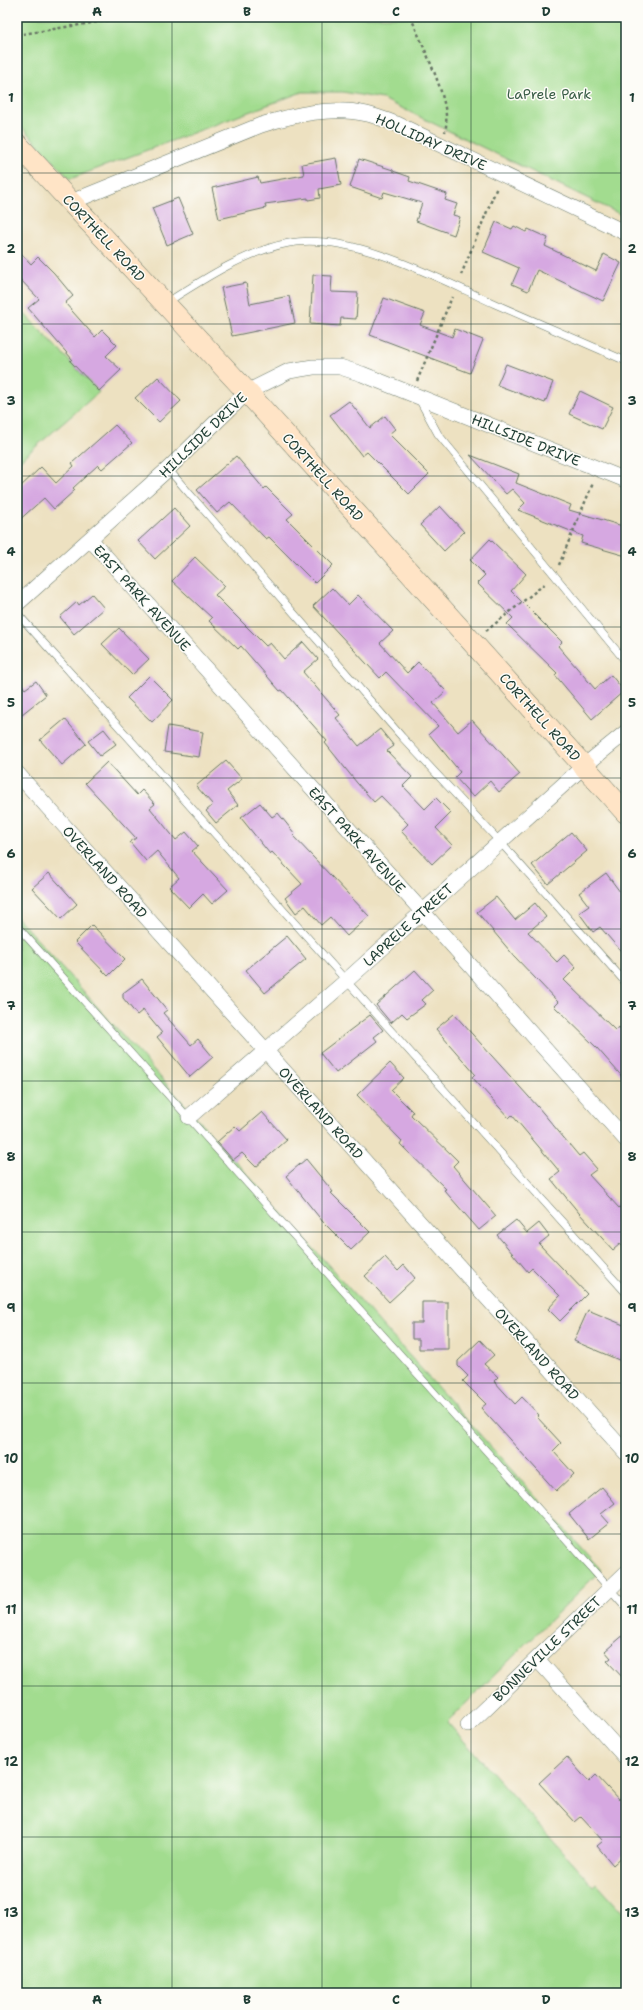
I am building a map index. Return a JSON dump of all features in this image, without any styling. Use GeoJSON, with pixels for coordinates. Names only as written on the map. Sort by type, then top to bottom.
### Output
{"type":"FeatureCollection","features":[{"type":"Feature","properties":{"kind":"street","name":"HOLLIDAY DRIVE"},"geometry":{"type":"LineString","coordinates":[[71,202],[262,125],[289,116],[312,112],[340,111],[368,114],[397,124],[626,233]]}},
{"type":"Feature","properties":{"kind":"street","name":"CORTHELL ROAD"},"geometry":{"type":"LineString","coordinates":[[17,144],[247,392],[626,812]]}},
{"type":"Feature","properties":{"kind":"street","name":"HILLSIDE DRIVE"},"geometry":{"type":"LineString","coordinates":[[17,604],[168,469],[247,392],[289,371],[313,367],[340,367],[362,374],[626,480]]}},
{"type":"Feature","properties":{"kind":"street","name":"EAST PARK AVENUE"},"geometry":{"type":"LineString","coordinates":[[90,539],[626,1140]]}},
{"type":"Feature","properties":{"kind":"street","name":"LAPRELE STREET"},"geometry":{"type":"LineString","coordinates":[[189,1117],[266,1052],[346,981],[501,843],[584,766],[626,732]]}},
{"type":"Feature","properties":{"kind":"street","name":"OVERLAND ROAD"},"geometry":{"type":"LineString","coordinates":[[17,773],[626,1453]]}},
{"type":"Feature","properties":{"kind":"street","name":"BONNEVILLE STREET"},"geometry":{"type":"LineString","coordinates":[[468,1725],[626,1573]]}},
{"type":"Feature","properties":{"kind":"street"},"geometry":{"type":"LineString","coordinates":[[537,1659],[626,1758]]}},
{"type":"Feature","properties":{"kind":"lane"},"geometry":{"type":"LineString","coordinates":[[165,304],[208,276],[256,254],[288,243],[317,241],[335,243],[373,253],[414,268],[626,361]]}},
{"type":"Feature","properties":{"kind":"lane"},"geometry":{"type":"LineString","coordinates":[[418,397],[438,434],[626,662]]}},
{"type":"Feature","properties":{"kind":"lane"},"geometry":{"type":"LineString","coordinates":[[168,469],[402,737],[501,843],[626,983]]}},
{"type":"Feature","properties":{"kind":"lane"},"geometry":{"type":"LineString","coordinates":[[17,613],[626,1293]]}},
{"type":"Feature","properties":{"kind":"lane"},"geometry":{"type":"LineString","coordinates":[[17,926],[626,1607]]}},
{"type":"Feature","properties":{"kind":"path"},"geometry":{"type":"LineString","coordinates":[[17,34],[128,17]]}},
{"type":"Feature","properties":{"kind":"path"},"geometry":{"type":"LineString","coordinates":[[411,17],[445,100],[447,124],[442,145]]}},
{"type":"Feature","properties":{"kind":"green space","name":"LaPrele Park"},"geometry":{"type":"Polygon","coordinates":[[[17,17],[626,17],[626,217],[383,99],[343,92],[302,92],[70,179],[17,122],[17,17]]]}},
{"type":"Feature","properties":{"kind":"green space"},"geometry":{"type":"Polygon","coordinates":[[[17,306],[99,392],[17,463],[17,306]]]}},
{"type":"Feature","properties":{"kind":"green space"},"geometry":{"type":"Polygon","coordinates":[[[17,917],[601,1570],[447,1722],[593,1886],[596,1883],[626,1916],[626,1993],[17,1993],[17,917]]]}},
{"type":"Feature","properties":{"kind":"building"},"geometry":{"type":"Polygon","coordinates":[[[336,158],[341,185],[319,189],[320,198],[308,200],[308,198],[265,204],[266,208],[219,219],[212,188],[258,177],[260,183],[304,175],[302,164],[336,158]]]}},
{"type":"Feature","properties":{"kind":"building"},"geometry":{"type":"Polygon","coordinates":[[[359,159],[393,170],[410,177],[409,181],[447,194],[445,200],[457,204],[453,215],[460,217],[454,235],[416,221],[422,203],[384,192],[382,198],[350,187],[359,159]]]}},
{"type":"Feature","properties":{"kind":"building"},"geometry":{"type":"Polygon","coordinates":[[[178,198],[193,234],[167,245],[152,208],[178,198]]]}},
{"type":"Feature","properties":{"kind":"building"},"geometry":{"type":"Polygon","coordinates":[[[496,222],[512,229],[514,226],[526,232],[528,229],[548,238],[545,246],[596,271],[604,254],[621,263],[603,301],[537,270],[528,291],[512,284],[519,268],[483,252],[496,222]]]}},
{"type":"Feature","properties":{"kind":"building"},"geometry":{"type":"Polygon","coordinates":[[[17,249],[31,264],[38,257],[54,273],[73,296],[65,303],[95,337],[102,330],[117,345],[106,356],[121,370],[99,391],[70,361],[72,359],[28,308],[39,299],[17,276],[17,249]]]}},
{"type":"Feature","properties":{"kind":"building"},"geometry":{"type":"Polygon","coordinates":[[[313,275],[332,276],[331,292],[358,293],[356,319],[341,318],[340,326],[310,324],[313,275]]]}},
{"type":"Feature","properties":{"kind":"building"},"geometry":{"type":"Polygon","coordinates":[[[246,283],[250,304],[289,296],[295,323],[232,336],[221,288],[246,283]]]}},
{"type":"Feature","properties":{"kind":"building"},"geometry":{"type":"Polygon","coordinates":[[[384,298],[425,313],[420,325],[452,337],[455,329],[483,340],[470,373],[370,335],[384,298]]]}},
{"type":"Feature","properties":{"kind":"building"},"geometry":{"type":"Polygon","coordinates":[[[506,364],[553,382],[545,403],[497,385],[506,364]]]}},
{"type":"Feature","properties":{"kind":"building"},"geometry":{"type":"Polygon","coordinates":[[[158,377],[181,401],[159,422],[135,398],[158,377]]]}},
{"type":"Feature","properties":{"kind":"building"},"geometry":{"type":"Polygon","coordinates":[[[580,391],[613,407],[602,429],[569,414],[580,391]]]}},
{"type":"Feature","properties":{"kind":"building"},"geometry":{"type":"Polygon","coordinates":[[[349,401],[370,428],[385,416],[395,429],[389,434],[429,474],[409,494],[367,452],[362,456],[330,415],[349,401]]]}},
{"type":"Feature","properties":{"kind":"building"},"geometry":{"type":"Polygon","coordinates":[[[115,425],[132,443],[102,469],[98,465],[73,488],[75,490],[54,509],[44,498],[17,522],[17,490],[41,467],[56,483],[74,466],[72,463],[115,425]]]}},
{"type":"Feature","properties":{"kind":"building"},"geometry":{"type":"Polygon","coordinates":[[[470,455],[519,474],[516,483],[571,505],[569,510],[626,527],[626,556],[581,543],[583,536],[518,510],[525,503],[512,489],[506,494],[470,455]]]}},
{"type":"Feature","properties":{"kind":"building"},"geometry":{"type":"Polygon","coordinates":[[[236,456],[264,489],[266,487],[293,514],[287,519],[333,565],[315,583],[269,537],[266,539],[230,502],[217,513],[197,490],[236,456]]]}},
{"type":"Feature","properties":{"kind":"building"},"geometry":{"type":"Polygon","coordinates":[[[440,506],[464,532],[444,551],[420,525],[440,506]]]}},
{"type":"Feature","properties":{"kind":"building"},"geometry":{"type":"Polygon","coordinates":[[[174,508],[190,526],[155,559],[138,541],[174,508]]]}},
{"type":"Feature","properties":{"kind":"building"},"geometry":{"type":"Polygon","coordinates":[[[490,539],[526,574],[511,591],[562,642],[558,646],[595,689],[611,675],[624,691],[592,719],[555,675],[557,673],[507,624],[513,618],[477,583],[485,575],[470,560],[490,539]]]}},
{"type":"Feature","properties":{"kind":"building"},"geometry":{"type":"Polygon","coordinates":[[[195,557],[225,586],[215,595],[266,646],[270,643],[284,659],[303,642],[318,659],[303,672],[340,715],[336,718],[359,746],[380,729],[394,746],[387,751],[412,777],[403,786],[425,809],[436,798],[451,813],[436,828],[452,845],[432,864],[401,831],[408,824],[381,796],[374,802],[325,743],[327,741],[282,690],[280,691],[241,646],[238,649],[209,621],[212,618],[172,581],[195,557]]]}},
{"type":"Feature","properties":{"kind":"building"},"geometry":{"type":"Polygon","coordinates":[[[332,588],[348,605],[358,595],[393,631],[380,643],[407,673],[418,662],[446,691],[433,703],[458,732],[472,720],[520,774],[499,792],[490,781],[473,797],[455,777],[460,772],[429,734],[438,726],[386,672],[380,678],[313,606],[332,588]]]}},
{"type":"Feature","properties":{"kind":"building"},"geometry":{"type":"Polygon","coordinates":[[[92,594],[104,608],[74,634],[60,617],[77,602],[79,605],[92,594]]]}},
{"type":"Feature","properties":{"kind":"building"},"geometry":{"type":"Polygon","coordinates":[[[119,628],[149,659],[132,675],[102,644],[119,628]]]}},
{"type":"Feature","properties":{"kind":"building"},"geometry":{"type":"Polygon","coordinates":[[[149,676],[173,700],[152,722],[127,698],[149,676]]]}},
{"type":"Feature","properties":{"kind":"building"},"geometry":{"type":"Polygon","coordinates":[[[17,679],[25,689],[36,681],[46,695],[17,718],[17,679]]]}},
{"type":"Feature","properties":{"kind":"building"},"geometry":{"type":"Polygon","coordinates":[[[65,719],[86,744],[62,765],[40,740],[65,719]]]}},
{"type":"Feature","properties":{"kind":"building"},"geometry":{"type":"Polygon","coordinates":[[[168,726],[203,732],[199,757],[164,752],[168,726]]]}},
{"type":"Feature","properties":{"kind":"building"},"geometry":{"type":"Polygon","coordinates":[[[104,729],[116,744],[100,756],[88,741],[104,729]]]}},
{"type":"Feature","properties":{"kind":"building"},"geometry":{"type":"Polygon","coordinates":[[[226,761],[242,779],[227,791],[238,805],[216,823],[206,811],[213,805],[196,786],[226,761]]]}},
{"type":"Feature","properties":{"kind":"building"},"geometry":{"type":"Polygon","coordinates":[[[107,762],[137,795],[142,790],[155,804],[150,808],[176,840],[186,832],[198,846],[192,851],[228,890],[212,904],[203,894],[189,908],[169,887],[179,878],[157,851],[146,861],[130,842],[136,838],[85,783],[107,762]]]}},
{"type":"Feature","properties":{"kind":"building"},"geometry":{"type":"Polygon","coordinates":[[[260,803],[272,817],[278,813],[295,834],[293,836],[369,916],[347,936],[330,917],[321,925],[305,906],[296,913],[285,898],[302,884],[272,852],[270,854],[241,818],[260,803]]]}},
{"type":"Feature","properties":{"kind":"building"},"geometry":{"type":"Polygon","coordinates":[[[571,832],[587,851],[548,884],[532,865],[571,832]]]}},
{"type":"Feature","properties":{"kind":"building"},"geometry":{"type":"Polygon","coordinates":[[[49,873],[77,904],[61,919],[32,888],[49,873]]]}},
{"type":"Feature","properties":{"kind":"building"},"geometry":{"type":"Polygon","coordinates":[[[606,873],[626,900],[626,957],[600,927],[593,932],[579,913],[589,906],[579,893],[606,873]]]}},
{"type":"Feature","properties":{"kind":"building"},"geometry":{"type":"Polygon","coordinates":[[[496,897],[515,920],[535,903],[546,917],[528,932],[557,962],[564,955],[576,968],[564,980],[616,1031],[619,1027],[626,1035],[626,1081],[597,1048],[554,1006],[558,1002],[515,957],[477,912],[496,897]]]}},
{"type":"Feature","properties":{"kind":"building"},"geometry":{"type":"Polygon","coordinates":[[[92,925],[125,959],[108,976],[75,942],[92,925]]]}},
{"type":"Feature","properties":{"kind":"building"},"geometry":{"type":"Polygon","coordinates":[[[287,936],[306,959],[265,993],[246,970],[287,936]]]}},
{"type":"Feature","properties":{"kind":"building"},"geometry":{"type":"Polygon","coordinates":[[[415,970],[433,990],[422,1000],[426,1004],[407,1018],[402,1013],[391,1023],[376,1005],[415,970]]]}},
{"type":"Feature","properties":{"kind":"building"},"geometry":{"type":"Polygon","coordinates":[[[142,979],[167,1010],[163,1013],[191,1045],[198,1039],[213,1057],[190,1077],[157,1037],[162,1033],[143,1010],[137,1015],[123,998],[123,993],[142,979]]]}},
{"type":"Feature","properties":{"kind":"building"},"geometry":{"type":"Polygon","coordinates":[[[454,1014],[538,1107],[579,1156],[583,1153],[597,1169],[589,1175],[619,1208],[626,1202],[626,1251],[620,1244],[613,1250],[579,1213],[551,1179],[560,1172],[512,1115],[509,1118],[472,1077],[475,1074],[436,1029],[454,1014]]]}},
{"type":"Feature","properties":{"kind":"building"},"geometry":{"type":"Polygon","coordinates":[[[370,1015],[383,1030],[374,1037],[377,1041],[336,1073],[320,1053],[370,1015]]]}},
{"type":"Feature","properties":{"kind":"building"},"geometry":{"type":"Polygon","coordinates":[[[390,1063],[404,1078],[391,1090],[413,1112],[411,1115],[458,1161],[453,1166],[496,1216],[479,1230],[444,1190],[446,1189],[400,1144],[402,1141],[357,1095],[390,1063]]]}},
{"type":"Feature","properties":{"kind":"building"},"geometry":{"type":"Polygon","coordinates":[[[262,1112],[287,1140],[256,1167],[242,1153],[233,1160],[217,1142],[235,1126],[240,1131],[262,1112]]]}},
{"type":"Feature","properties":{"kind":"building"},"geometry":{"type":"Polygon","coordinates":[[[306,1159],[333,1192],[331,1193],[370,1232],[351,1250],[323,1222],[286,1176],[306,1159]]]}},
{"type":"Feature","properties":{"kind":"building"},"geometry":{"type":"Polygon","coordinates":[[[516,1220],[527,1233],[539,1223],[549,1236],[539,1244],[587,1294],[560,1321],[548,1309],[560,1296],[532,1268],[528,1272],[497,1235],[516,1220]]]}},
{"type":"Feature","properties":{"kind":"building"},"geometry":{"type":"Polygon","coordinates":[[[385,1257],[398,1271],[404,1265],[415,1278],[389,1302],[365,1276],[385,1257]]]}},
{"type":"Feature","properties":{"kind":"building"},"geometry":{"type":"Polygon","coordinates":[[[422,1302],[448,1302],[448,1349],[419,1349],[419,1339],[412,1339],[412,1323],[422,1323],[422,1302]]]}},
{"type":"Feature","properties":{"kind":"building"},"geometry":{"type":"Polygon","coordinates":[[[588,1310],[626,1326],[626,1363],[574,1341],[588,1310]]]}},
{"type":"Feature","properties":{"kind":"building"},"geometry":{"type":"Polygon","coordinates":[[[480,1340],[494,1355],[484,1364],[498,1377],[494,1381],[515,1404],[522,1397],[539,1415],[537,1417],[561,1443],[553,1451],[574,1474],[556,1491],[481,1408],[486,1404],[463,1381],[468,1376],[458,1366],[458,1361],[480,1340]]]}},
{"type":"Feature","properties":{"kind":"building"},"geometry":{"type":"Polygon","coordinates":[[[602,1487],[615,1503],[601,1514],[609,1523],[589,1539],[569,1514],[602,1487]]]}},
{"type":"Feature","properties":{"kind":"building"},"geometry":{"type":"Polygon","coordinates":[[[626,1633],[626,1681],[607,1661],[611,1658],[605,1651],[626,1633]]]}},
{"type":"Feature","properties":{"kind":"building"},"geometry":{"type":"Polygon","coordinates":[[[567,1757],[589,1782],[596,1775],[619,1800],[620,1798],[626,1805],[626,1853],[613,1865],[597,1846],[603,1841],[581,1817],[575,1822],[539,1783],[567,1757]]]}}]}
